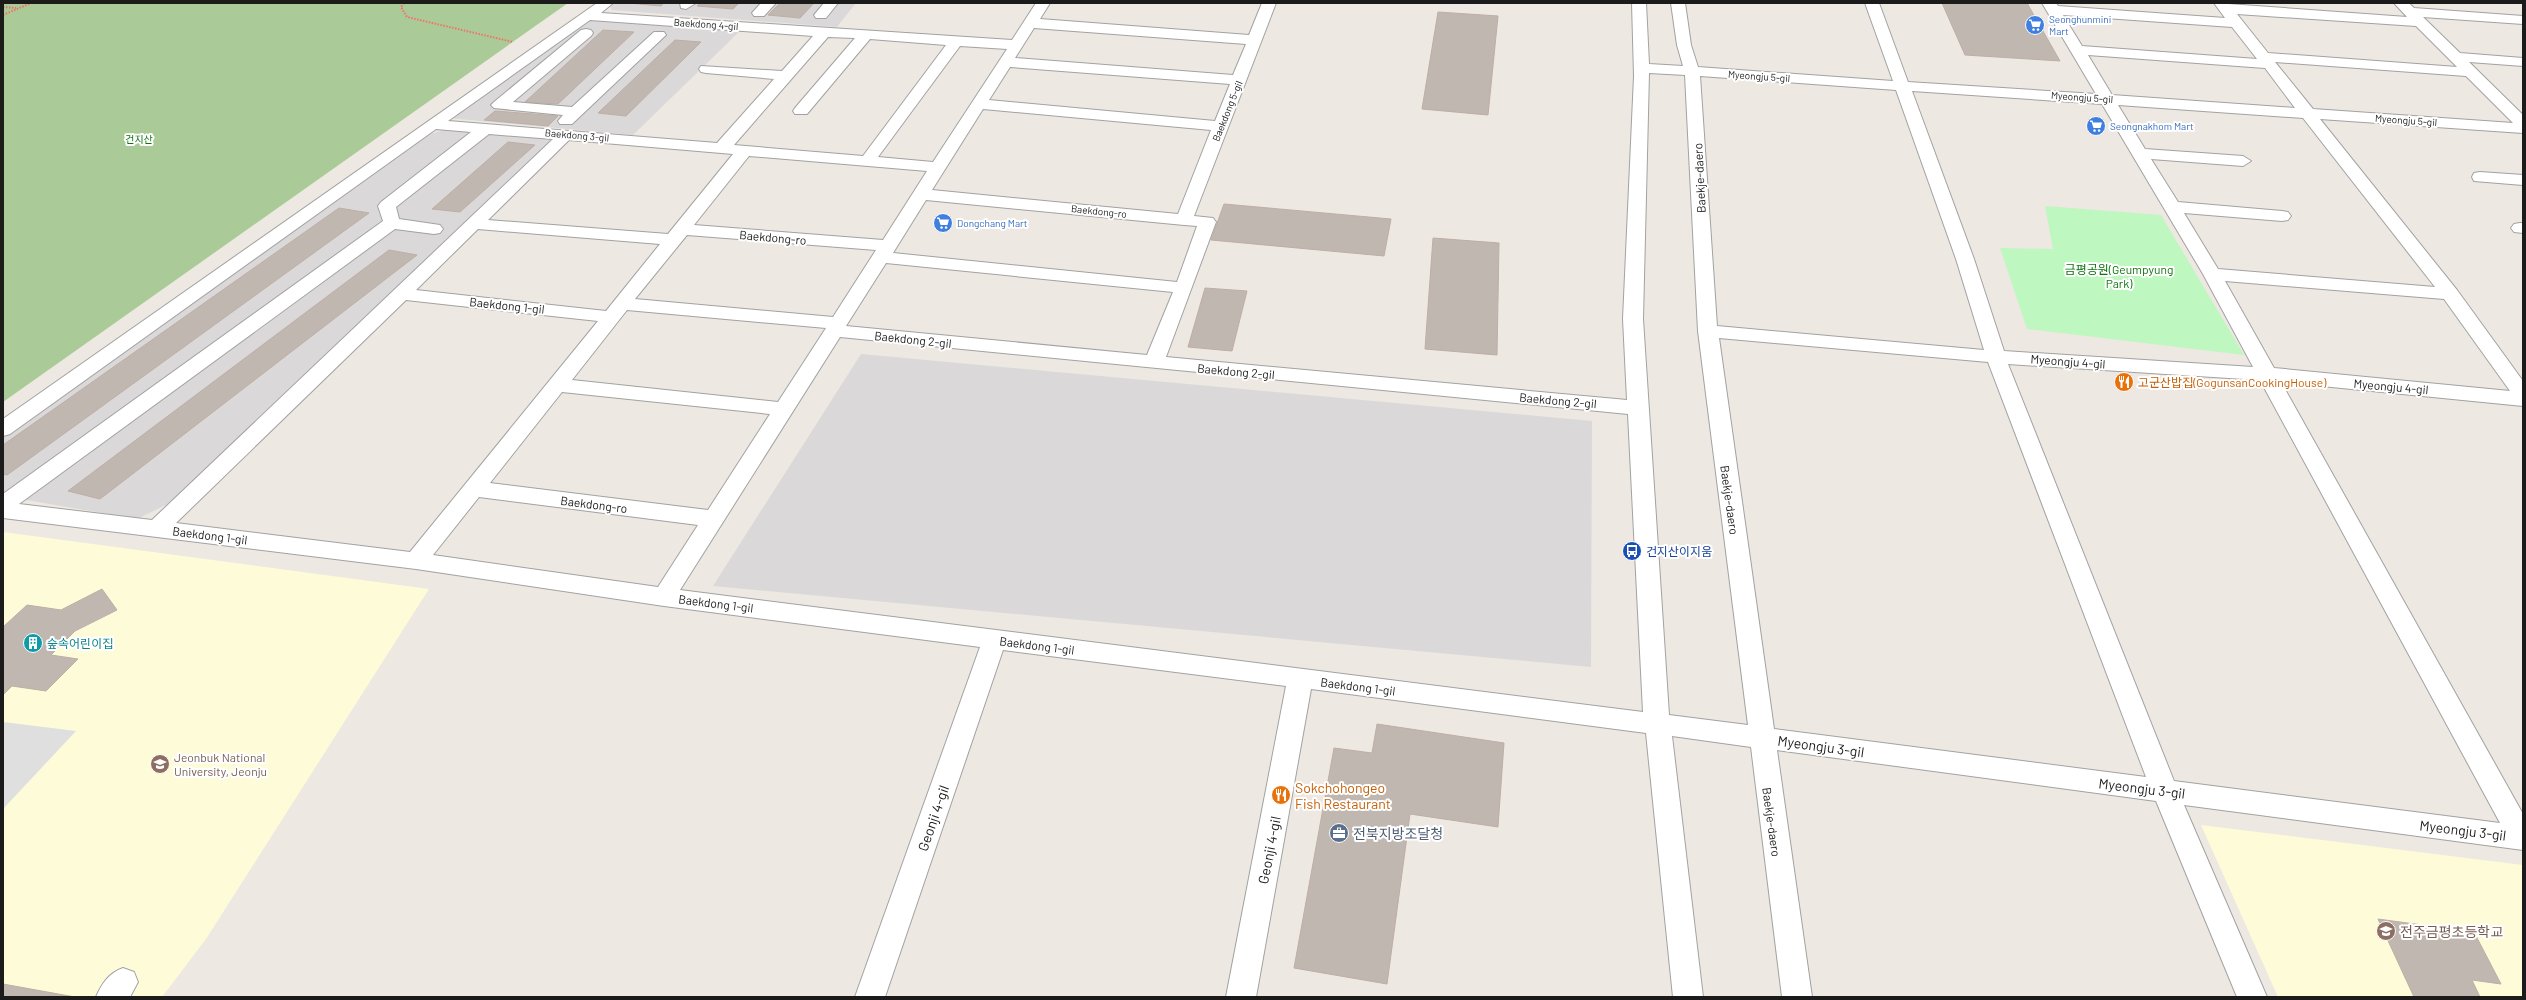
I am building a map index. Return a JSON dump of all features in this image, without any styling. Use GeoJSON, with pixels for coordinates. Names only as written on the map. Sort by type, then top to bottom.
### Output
{"type":"FeatureCollection","features":[{"type":"Feature","properties":{"kind":"street"},"geometry":{"type":"LineString","coordinates":[[3,429],[432,124],[606,3]]}},
{"type":"Feature","properties":{"kind":"street"},"geometry":{"type":"LineString","coordinates":[[759,13],[769,3]]}},
{"type":"Feature","properties":{"kind":"street"},"geometry":{"type":"LineString","coordinates":[[821,15],[831,3]]}},
{"type":"Feature","properties":{"kind":"street"},"geometry":{"type":"LineString","coordinates":[[664,597],[1043,3]]}},
{"type":"Feature","properties":{"kind":"street","name":"Baekdong 5-gil"},"geometry":{"type":"LineString","coordinates":[[1184,220],[1269,3]]}},
{"type":"Feature","properties":{"kind":"street"},"geometry":{"type":"LineString","coordinates":[[1639,3],[1642,68],[1633,319],[1654,692],[1688,997]]}},
{"type":"Feature","properties":{"kind":"street","name":"Baekje-daero"},"geometry":{"type":"LineString","coordinates":[[1678,3],[1684,45],[1692,71],[1708,331],[1796,997]]}},
{"type":"Feature","properties":{"kind":"street"},"geometry":{"type":"LineString","coordinates":[[1872,3],[1965,260],[2006,388],[2165,791],[2252,997]]}},
{"type":"Feature","properties":{"kind":"street"},"geometry":{"type":"LineString","coordinates":[[2051,6],[2237,23]]}},
{"type":"Feature","properties":{"kind":"street"},"geometry":{"type":"LineString","coordinates":[[2051,6],[2105,99],[2212,274],[2522,838]]}},
{"type":"Feature","properties":{"kind":"street"},"geometry":{"type":"LineString","coordinates":[[2224,6],[2411,12],[2523,20]]}},
{"type":"Feature","properties":{"kind":"street"},"geometry":{"type":"LineString","coordinates":[[2224,6],[2450,294],[2523,395]]}},
{"type":"Feature","properties":{"kind":"street"},"geometry":{"type":"LineString","coordinates":[[2411,12],[2523,124]]}},
{"type":"Feature","properties":{"kind":"street","name":"Baekdong 4-gil"},"geometry":{"type":"LineString","coordinates":[[588,16],[1016,45]]}},
{"type":"Feature","properties":{"kind":"street"},"geometry":{"type":"LineString","coordinates":[[1030,23],[1255,40]]}},
{"type":"Feature","properties":{"kind":"street"},"geometry":{"type":"LineString","coordinates":[[722,148],[824,32]]}},
{"type":"Feature","properties":{"kind":"street"},"geometry":{"type":"LineString","coordinates":[[576,112],[499,106],[586,33]]}},
{"type":"Feature","properties":{"kind":"street"},"geometry":{"type":"LineString","coordinates":[[158,528],[475,224],[560,134],[576,112],[659,35]]}},
{"type":"Feature","properties":{"kind":"street"},"geometry":{"type":"LineString","coordinates":[[801,111],[866,35]]}},
{"type":"Feature","properties":{"kind":"street"},"geometry":{"type":"LineString","coordinates":[[867,161],[956,41]]}},
{"type":"Feature","properties":{"kind":"street"},"geometry":{"type":"LineString","coordinates":[[2076,50],[2470,72]]}},
{"type":"Feature","properties":{"kind":"street"},"geometry":{"type":"LineString","coordinates":[[2456,57],[2523,62]]}},
{"type":"Feature","properties":{"kind":"street"},"geometry":{"type":"LineString","coordinates":[[1006,62],[1239,80]]}},
{"type":"Feature","properties":{"kind":"street","name":"Myeongju 5-gil"},"geometry":{"type":"LineString","coordinates":[[1642,68],[2523,128]]}},
{"type":"Feature","properties":{"kind":"street"},"geometry":{"type":"LineString","coordinates":[[706,69],[786,76]]}},
{"type":"Feature","properties":{"kind":"street"},"geometry":{"type":"LineString","coordinates":[[978,104],[1221,126]]}},
{"type":"Feature","properties":{"kind":"street","name":"Baekdong 3-gil"},"geometry":{"type":"LineString","coordinates":[[432,124],[488,127],[938,167]]}},
{"type":"Feature","properties":{"kind":"street"},"geometry":{"type":"LineString","coordinates":[[392,223],[387,206],[488,127]]}},
{"type":"Feature","properties":{"kind":"street"},"geometry":{"type":"LineString","coordinates":[[416,561],[745,150]]}},
{"type":"Feature","properties":{"kind":"street"},"geometry":{"type":"LineString","coordinates":[[2138,153],[2243,161]]}},
{"type":"Feature","properties":{"kind":"street"},"geometry":{"type":"LineString","coordinates":[[2480,177],[2523,180]]}},
{"type":"Feature","properties":{"kind":"street","name":"Baekdong-ro"},"geometry":{"type":"LineString","coordinates":[[922,194],[1207,222],[1184,288],[1154,363]]}},
{"type":"Feature","properties":{"kind":"street"},"geometry":{"type":"LineString","coordinates":[[2170,206],[2282,216]]}},
{"type":"Feature","properties":{"kind":"street"},"geometry":{"type":"LineString","coordinates":[[3,505],[392,223],[434,228]]}},
{"type":"Feature","properties":{"kind":"street"},"geometry":{"type":"LineString","coordinates":[[475,224],[677,235]]}},
{"type":"Feature","properties":{"kind":"street","name":"Baekdong-ro"},"geometry":{"type":"LineString","coordinates":[[677,235],[884,251],[1184,288]]}},
{"type":"Feature","properties":{"kind":"street"},"geometry":{"type":"LineString","coordinates":[[2212,274],[2450,294]]}},
{"type":"Feature","properties":{"kind":"street","name":"Baekdong 1-gil"},"geometry":{"type":"LineString","coordinates":[[402,294],[618,310]]}},
{"type":"Feature","properties":{"kind":"street"},"geometry":{"type":"LineString","coordinates":[[618,310],[836,327]]}},
{"type":"Feature","properties":{"kind":"street","name":"Baekdong 2-gil"},"geometry":{"type":"LineString","coordinates":[[836,327],[1154,363],[1638,408]]}},
{"type":"Feature","properties":{"kind":"street","name":"Myeongju 4-gil"},"geometry":{"type":"LineString","coordinates":[[1708,331],[1997,357],[2268,374],[2523,399]]}},
{"type":"Feature","properties":{"kind":"street"},"geometry":{"type":"LineString","coordinates":[[557,385],[784,409]]}},
{"type":"Feature","properties":{"kind":"street","name":"Baekdong-ro"},"geometry":{"type":"LineString","coordinates":[[474,489],[714,519]]}},
{"type":"Feature","properties":{"kind":"street","name":"Baekdong 1-gil"},"geometry":{"type":"LineString","coordinates":[[3,510],[416,561],[664,597],[1761,738]]}},
{"type":"Feature","properties":{"kind":"street","name":"Geonji 4-gil"},"geometry":{"type":"LineString","coordinates":[[870,997],[996,639]]}},
{"type":"Feature","properties":{"kind":"street","name":"Geonji 4-gil"},"geometry":{"type":"LineString","coordinates":[[1241,997],[1300,679]]}},
{"type":"Feature","properties":{"kind":"street","name":"Myeongju 3-gil"},"geometry":{"type":"LineString","coordinates":[[1761,738],[2522,838]]}},
{"type":"Feature","properties":{"kind":"path"},"geometry":{"type":"LineString","coordinates":[[3,15],[31,3]]}},
{"type":"Feature","properties":{"kind":"path"},"geometry":{"type":"LineString","coordinates":[[404,3],[401,7],[407,16],[499,40],[541,47]]}},
{"type":"Feature","properties":{"kind":"path"},"geometry":{"type":"LineString","coordinates":[[3,7],[17,8]]}},
{"type":"Feature","properties":{"kind":"shaded area"},"geometry":{"type":"Polygon","coordinates":[[[856,3],[837,27],[612,10],[608,4],[856,3]]]}},
{"type":"Feature","properties":{"kind":"shaded area"},"geometry":{"type":"Polygon","coordinates":[[[590,19],[742,29],[633,135],[447,118],[590,19]]]}},
{"type":"Feature","properties":{"kind":"shaded area"},"geometry":{"type":"Polygon","coordinates":[[[451,128],[549,137],[552,145],[178,499],[137,519],[3,496],[3,430],[430,134],[451,128]]]}},
{"type":"Feature","properties":{"kind":"shaded area"},"geometry":{"type":"Polygon","coordinates":[[[861,354],[1592,421],[1591,667],[713,586],[861,354]]]}},
{"type":"Feature","properties":{"kind":"shaded area","name":"Jeonbuk National University, Jeonju"},"geometry":{"type":"Polygon","coordinates":[[[3,532],[429,589],[206,939],[162,997],[3,997],[3,532]]]}},
{"type":"Feature","properties":{"kind":"shaded area"},"geometry":{"type":"Polygon","coordinates":[[[3,722],[76,731],[3,809],[3,722]]]}},
{"type":"Feature","properties":{"kind":"shaded area","name":"전주금평초등학교"},"geometry":{"type":"Polygon","coordinates":[[[2201,825],[2523,865],[2523,997],[2278,997],[2201,825]]]}},
{"type":"Feature","properties":{"kind":"green space","name":"건지산"},"geometry":{"type":"Polygon","coordinates":[[[3,3],[568,3],[3,402],[3,3]]]}},
{"type":"Feature","properties":{"kind":"green space","name":"금평공원(Geumpyung Park)"},"geometry":{"type":"Polygon","coordinates":[[[2045,206],[2161,215],[2244,355],[2027,329],[2000,248],[2053,249],[2045,206]]]}},
{"type":"Feature","properties":{"kind":"building"},"geometry":{"type":"Polygon","coordinates":[[[629,3],[664,3],[661,6],[629,3]]]}},
{"type":"Feature","properties":{"kind":"building"},"geometry":{"type":"Polygon","coordinates":[[[700,3],[739,3],[733,9],[697,6],[700,3]]]}},
{"type":"Feature","properties":{"kind":"building"},"geometry":{"type":"Polygon","coordinates":[[[780,3],[814,3],[800,18],[768,15],[780,3]]]}},
{"type":"Feature","properties":{"kind":"building"},"geometry":{"type":"Polygon","coordinates":[[[1942,3],[2027,3],[2060,61],[1965,55],[1942,3]]]}},
{"type":"Feature","properties":{"kind":"building"},"geometry":{"type":"Polygon","coordinates":[[[1438,12],[1498,16],[1488,115],[1422,109],[1438,12]]]}},
{"type":"Feature","properties":{"kind":"building"},"geometry":{"type":"Polygon","coordinates":[[[603,30],[634,32],[558,104],[525,102],[603,30]]]}},
{"type":"Feature","properties":{"kind":"building"},"geometry":{"type":"Polygon","coordinates":[[[675,40],[701,42],[626,116],[598,113],[675,40]]]}},
{"type":"Feature","properties":{"kind":"building"},"geometry":{"type":"Polygon","coordinates":[[[495,111],[558,116],[548,126],[484,120],[495,111]]]}},
{"type":"Feature","properties":{"kind":"building"},"geometry":{"type":"Polygon","coordinates":[[[508,142],[535,145],[460,212],[432,209],[508,142]]]}},
{"type":"Feature","properties":{"kind":"building"},"geometry":{"type":"Polygon","coordinates":[[[1224,204],[1391,219],[1384,256],[1211,240],[1224,204]]]}},
{"type":"Feature","properties":{"kind":"building"},"geometry":{"type":"Polygon","coordinates":[[[339,208],[369,213],[7,475],[3,474],[3,445],[339,208]]]}},
{"type":"Feature","properties":{"kind":"building"},"geometry":{"type":"Polygon","coordinates":[[[1433,238],[1499,243],[1497,355],[1425,349],[1433,238]]]}},
{"type":"Feature","properties":{"kind":"building"},"geometry":{"type":"Polygon","coordinates":[[[389,250],[417,255],[100,499],[68,491],[389,250]]]}},
{"type":"Feature","properties":{"kind":"building"},"geometry":{"type":"Polygon","coordinates":[[[1205,288],[1247,291],[1232,351],[1188,347],[1205,288]]]}},
{"type":"Feature","properties":{"kind":"building","name":"숲속어린이집"},"geometry":{"type":"Polygon","coordinates":[[[102,589],[117,610],[75,631],[51,655],[78,659],[46,691],[12,686],[3,695],[3,627],[27,605],[61,610],[102,589]]]}},
{"type":"Feature","properties":{"kind":"building"},"geometry":{"type":"Polygon","coordinates":[[[1377,724],[1504,743],[1498,827],[1410,814],[1387,984],[1294,968],[1334,748],[1372,753],[1377,724]]]}},
{"type":"Feature","properties":{"kind":"building"},"geometry":{"type":"Polygon","coordinates":[[[2378,919],[2474,932],[2501,984],[2472,980],[2480,997],[2414,997],[2378,919]]]}},
{"type":"Feature","properties":{"kind":"building"},"geometry":{"type":"Polygon","coordinates":[[[3,984],[75,997],[3,997],[3,984]]]}},
{"type":"Feature","properties":{"kind":"place","name":"Seonghunmini Mart"},"geometry":{"type":"Point","coordinates":[2035,25]}},
{"type":"Feature","properties":{"kind":"place","name":"Seongnakhom Mart"},"geometry":{"type":"Point","coordinates":[2096,126]}},
{"type":"Feature","properties":{"kind":"place","name":"Dongchang Mart"},"geometry":{"type":"Point","coordinates":[943,223]}},
{"type":"Feature","properties":{"kind":"place","name":"고군산밥집(GogunsanCookingHouse)"},"geometry":{"type":"Point","coordinates":[2124,382]}},
{"type":"Feature","properties":{"kind":"place","name":"건지산이지움"},"geometry":{"type":"Point","coordinates":[1632,551]}},
{"type":"Feature","properties":{"kind":"place","name":"숲속어린이집"},"geometry":{"type":"Point","coordinates":[33,643]}},
{"type":"Feature","properties":{"kind":"place","name":"Jeonbuk National University, Jeonju"},"geometry":{"type":"Point","coordinates":[160,764]}},
{"type":"Feature","properties":{"kind":"place","name":"Sokchohongeo Fish Restaurant"},"geometry":{"type":"Point","coordinates":[1281,795]}},
{"type":"Feature","properties":{"kind":"place","name":"전북지방조달청"},"geometry":{"type":"Point","coordinates":[1339,833]}},
{"type":"Feature","properties":{"kind":"place","name":"전주금평초등학교"},"geometry":{"type":"Point","coordinates":[2386,931]}}]}
